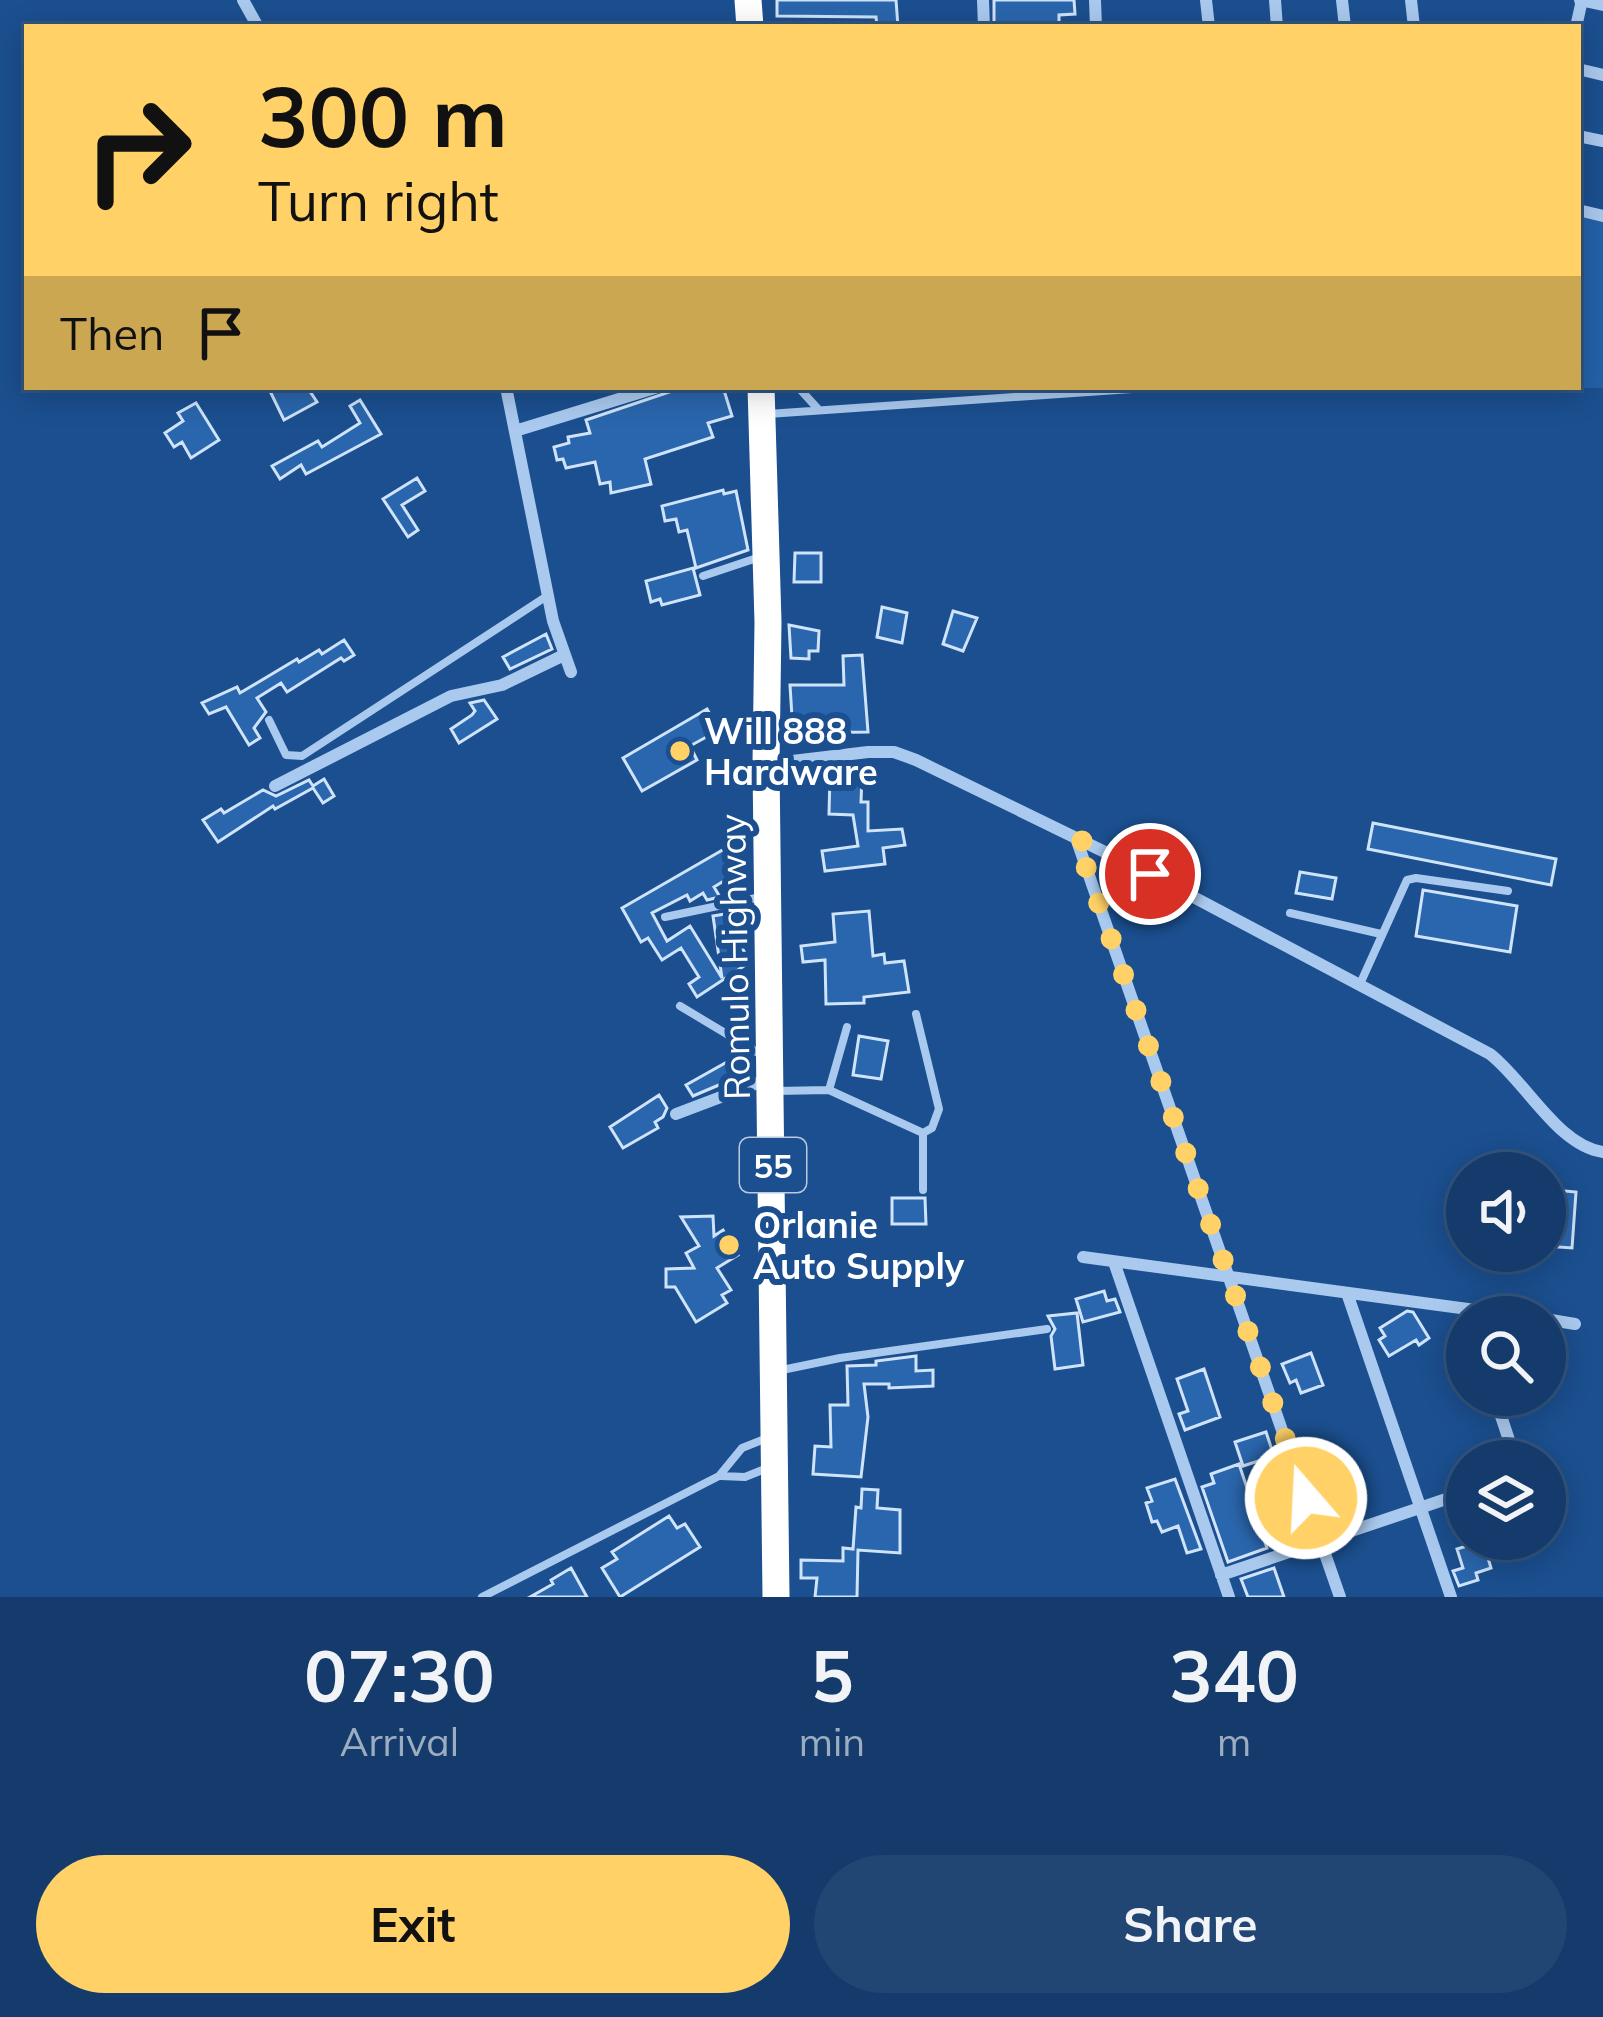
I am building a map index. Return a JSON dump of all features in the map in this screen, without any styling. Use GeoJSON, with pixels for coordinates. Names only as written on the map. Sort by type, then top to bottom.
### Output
{"type":"FeatureCollection","features":[{"type":"Feature","properties":{"kind":"highway","name":"Romulo Highway"},"geometry":{"type":"LineString","coordinates":[[762,401],[775,1465],[782,1595]]}},
{"type":"Feature","properties":{"kind":"street"},"geometry":{"type":"LineString","coordinates":[[1582,0],[1603,5]]}},
{"type":"Feature","properties":{"kind":"street"},"geometry":{"type":"LineString","coordinates":[[507,390],[548,595],[571,672]]}},
{"type":"Feature","properties":{"kind":"street"},"geometry":{"type":"LineString","coordinates":[[514,431],[648,390]]}},
{"type":"Feature","properties":{"kind":"street"},"geometry":{"type":"LineString","coordinates":[[275,786],[451,695],[502,685],[565,655]]}},
{"type":"Feature","properties":{"kind":"street"},"geometry":{"type":"LineString","coordinates":[[766,765],[894,752],[1076,838],[1490,1054],[1525,1086],[1570,1141],[1603,1152]]}},
{"type":"Feature","properties":{"kind":"street"},"geometry":{"type":"LineString","coordinates":[[1076,838],[1340,1597]]}},
{"type":"Feature","properties":{"kind":"street"},"geometry":{"type":"LineString","coordinates":[[676,1114],[772,1077]]}},
{"type":"Feature","properties":{"kind":"street"},"geometry":{"type":"LineString","coordinates":[[1083,1257],[1446,1309]]}},
{"type":"Feature","properties":{"kind":"street"},"geometry":{"type":"LineString","coordinates":[[1114,1262],[1228,1597]]}},
{"type":"Feature","properties":{"kind":"street"},"geometry":{"type":"LineString","coordinates":[[1348,1293],[1451,1597]]}},
{"type":"Feature","properties":{"kind":"street"},"geometry":{"type":"LineString","coordinates":[[1566,1322],[1575,1324]]}},
{"type":"Feature","properties":{"kind":"street"},"geometry":{"type":"LineString","coordinates":[[1221,1575],[1446,1500]]}},
{"type":"Feature","properties":{"kind":"lane"},"geometry":{"type":"LineString","coordinates":[[801,390],[819,410]]}},
{"type":"Feature","properties":{"kind":"lane"},"geometry":{"type":"LineString","coordinates":[[762,401],[819,410],[1116,390]]}},
{"type":"Feature","properties":{"kind":"lane"},"geometry":{"type":"LineString","coordinates":[[703,576],[767,554]]}},
{"type":"Feature","properties":{"kind":"lane"},"geometry":{"type":"LineString","coordinates":[[268,721],[286,755],[302,756],[548,595]]}},
{"type":"Feature","properties":{"kind":"lane"},"geometry":{"type":"LineString","coordinates":[[1359,986],[1407,880],[1508,891]]}},
{"type":"Feature","properties":{"kind":"lane"},"geometry":{"type":"LineString","coordinates":[[665,917],[769,895]]}},
{"type":"Feature","properties":{"kind":"lane"},"geometry":{"type":"LineString","coordinates":[[1290,913],[1381,934]]}},
{"type":"Feature","properties":{"kind":"lane"},"geometry":{"type":"LineString","coordinates":[[680,1006],[772,1077],[829,1090],[923,1133]]}},
{"type":"Feature","properties":{"kind":"lane"},"geometry":{"type":"LineString","coordinates":[[916,1014],[939,1109],[932,1128],[923,1133]]}},
{"type":"Feature","properties":{"kind":"lane"},"geometry":{"type":"LineString","coordinates":[[829,1090],[847,1027]]}},
{"type":"Feature","properties":{"kind":"lane"},"geometry":{"type":"LineString","coordinates":[[922,1190],[923,1133]]}},
{"type":"Feature","properties":{"kind":"lane"},"geometry":{"type":"LineString","coordinates":[[774,1371],[1047,1328]]}},
{"type":"Feature","properties":{"kind":"lane"},"geometry":{"type":"LineString","coordinates":[[482,1597],[719,1476],[742,1448],[775,1435]]}},
{"type":"Feature","properties":{"kind":"lane"},"geometry":{"type":"LineString","coordinates":[[719,1476],[746,1477],[775,1465]]}},
{"type":"Feature","properties":{"kind":"shaded area"},"geometry":{"type":"Polygon","coordinates":[[[1581,217],[1603,221],[1603,388],[1581,388],[1581,217]]]}},
{"type":"Feature","properties":{"kind":"building"},"geometry":{"type":"Polygon","coordinates":[[[777,0],[896,0],[898,24],[877,24],[876,17],[777,16],[777,0]]]}},
{"type":"Feature","properties":{"kind":"building"},"geometry":{"type":"Polygon","coordinates":[[[994,0],[1074,0],[1075,14],[1059,15],[1059,24],[994,24],[994,0]]]}},
{"type":"Feature","properties":{"kind":"building"},"geometry":{"type":"Polygon","coordinates":[[[269,390],[309,390],[317,402],[284,420],[269,390]]]}},
{"type":"Feature","properties":{"kind":"building"},"geometry":{"type":"Polygon","coordinates":[[[675,390],[724,390],[732,416],[708,423],[713,437],[645,459],[651,484],[611,493],[610,482],[600,484],[595,462],[566,468],[563,459],[557,460],[554,447],[569,443],[568,437],[590,433],[586,420],[675,390]]]}},
{"type":"Feature","properties":{"kind":"building"},"geometry":{"type":"Polygon","coordinates":[[[360,400],[381,434],[306,474],[301,465],[280,479],[272,466],[318,441],[322,447],[360,423],[350,406],[360,400]]]}},
{"type":"Feature","properties":{"kind":"building"},"geometry":{"type":"Polygon","coordinates":[[[196,403],[219,440],[191,458],[182,442],[174,447],[165,433],[183,421],[178,413],[196,403]]]}},
{"type":"Feature","properties":{"kind":"building"},"geometry":{"type":"Polygon","coordinates":[[[417,478],[425,491],[402,505],[418,530],[408,537],[383,499],[417,478]]]}},
{"type":"Feature","properties":{"kind":"building"},"geometry":{"type":"Polygon","coordinates":[[[723,490],[724,494],[736,491],[748,550],[696,568],[687,530],[679,532],[676,519],[665,521],[662,506],[723,490]]]}},
{"type":"Feature","properties":{"kind":"building"},"geometry":{"type":"Polygon","coordinates":[[[795,553],[821,553],[821,582],[794,582],[795,553]]]}},
{"type":"Feature","properties":{"kind":"building"},"geometry":{"type":"Polygon","coordinates":[[[693,568],[700,595],[662,605],[660,599],[651,602],[646,581],[693,568]]]}},
{"type":"Feature","properties":{"kind":"building"},"geometry":{"type":"Polygon","coordinates":[[[882,607],[907,613],[902,643],[877,637],[882,607]]]}},
{"type":"Feature","properties":{"kind":"building"},"geometry":{"type":"Polygon","coordinates":[[[953,611],[977,618],[963,651],[943,644],[953,611]]]}},
{"type":"Feature","properties":{"kind":"building"},"geometry":{"type":"Polygon","coordinates":[[[789,625],[819,631],[818,651],[809,651],[809,659],[791,658],[789,625]]]}},
{"type":"Feature","properties":{"kind":"building"},"geometry":{"type":"Polygon","coordinates":[[[546,634],[552,649],[510,669],[503,657],[546,634]]]}},
{"type":"Feature","properties":{"kind":"building"},"geometry":{"type":"Polygon","coordinates":[[[344,640],[354,655],[341,658],[287,692],[281,683],[257,698],[266,712],[254,728],[260,738],[249,745],[226,707],[209,714],[202,703],[237,687],[240,693],[297,659],[319,650],[322,654],[344,640]]]}},
{"type":"Feature","properties":{"kind":"building"},"geometry":{"type":"Polygon","coordinates":[[[862,655],[868,732],[793,733],[790,685],[844,685],[843,656],[862,655]]]}},
{"type":"Feature","properties":{"kind":"building"},"geometry":{"type":"Polygon","coordinates":[[[484,700],[497,719],[459,743],[451,729],[475,711],[470,703],[484,700]]]}},
{"type":"Feature","properties":{"kind":"building"},"geometry":{"type":"Polygon","coordinates":[[[707,709],[719,730],[690,746],[697,760],[642,791],[623,758],[707,709]]]}},
{"type":"Feature","properties":{"kind":"building"},"geometry":{"type":"Polygon","coordinates":[[[830,775],[862,776],[861,802],[868,802],[868,831],[902,829],[905,845],[883,848],[885,864],[825,871],[822,851],[858,846],[853,815],[829,814],[830,775]]]}},
{"type":"Feature","properties":{"kind":"building"},"geometry":{"type":"Polygon","coordinates":[[[324,779],[334,796],[323,803],[313,788],[273,806],[218,842],[203,820],[263,790],[276,796],[309,780],[313,786],[324,779]]]}},
{"type":"Feature","properties":{"kind":"building"},"geometry":{"type":"Polygon","coordinates":[[[1373,823],[1556,859],[1551,885],[1368,849],[1373,823]]]}},
{"type":"Feature","properties":{"kind":"building"},"geometry":{"type":"Polygon","coordinates":[[[726,848],[740,871],[714,887],[720,897],[707,900],[703,893],[690,901],[687,895],[652,913],[667,941],[690,926],[722,978],[713,916],[743,911],[747,936],[736,937],[750,962],[697,997],[689,984],[699,977],[681,948],[662,960],[648,938],[641,942],[622,908],[726,848]]]}},
{"type":"Feature","properties":{"kind":"building"},"geometry":{"type":"Polygon","coordinates":[[[1300,872],[1336,878],[1332,899],[1296,893],[1300,872]]]}},
{"type":"Feature","properties":{"kind":"building"},"geometry":{"type":"Polygon","coordinates":[[[1423,890],[1517,906],[1510,952],[1416,936],[1423,890]]]}},
{"type":"Feature","properties":{"kind":"building"},"geometry":{"type":"Polygon","coordinates":[[[869,911],[873,956],[884,954],[885,963],[904,961],[909,992],[864,997],[864,1003],[826,1004],[825,960],[803,962],[801,946],[835,942],[833,914],[869,911]]]}},
{"type":"Feature","properties":{"kind":"building"},"geometry":{"type":"Polygon","coordinates":[[[859,1036],[888,1041],[881,1079],[853,1075],[859,1036]]]}},
{"type":"Feature","properties":{"kind":"building"},"geometry":{"type":"Polygon","coordinates":[[[743,1053],[752,1059],[752,1071],[693,1096],[686,1085],[743,1053]]]}},
{"type":"Feature","properties":{"kind":"building"},"geometry":{"type":"Polygon","coordinates":[[[659,1095],[667,1108],[655,1122],[658,1128],[623,1148],[610,1127],[659,1095]]]}},
{"type":"Feature","properties":{"kind":"building"},"geometry":{"type":"Polygon","coordinates":[[[1566,1191],[1576,1192],[1572,1248],[1566,1248],[1566,1191]]]}},
{"type":"Feature","properties":{"kind":"building"},"geometry":{"type":"Polygon","coordinates":[[[892,1198],[925,1198],[926,1224],[892,1224],[892,1198]]]}},
{"type":"Feature","properties":{"kind":"building"},"geometry":{"type":"Polygon","coordinates":[[[713,1216],[714,1236],[723,1230],[738,1255],[717,1268],[731,1290],[722,1295],[727,1303],[696,1322],[675,1287],[666,1287],[666,1269],[694,1268],[686,1253],[699,1246],[681,1217],[713,1216]]]}},
{"type":"Feature","properties":{"kind":"building"},"geometry":{"type":"Polygon","coordinates":[[[1104,1291],[1107,1301],[1115,1299],[1120,1312],[1083,1322],[1076,1299],[1104,1291]]]}},
{"type":"Feature","properties":{"kind":"building"},"geometry":{"type":"Polygon","coordinates":[[[1413,1312],[1429,1338],[1389,1356],[1379,1340],[1385,1336],[1380,1328],[1413,1312]]]}},
{"type":"Feature","properties":{"kind":"building"},"geometry":{"type":"Polygon","coordinates":[[[1077,1313],[1083,1365],[1055,1369],[1051,1336],[1055,1329],[1048,1316],[1077,1313]]]}},
{"type":"Feature","properties":{"kind":"building"},"geometry":{"type":"Polygon","coordinates":[[[1311,1353],[1323,1385],[1301,1393],[1296,1380],[1290,1383],[1282,1364],[1311,1353]]]}},
{"type":"Feature","properties":{"kind":"building"},"geometry":{"type":"Polygon","coordinates":[[[916,1356],[916,1371],[933,1370],[933,1386],[864,1384],[868,1417],[861,1477],[813,1474],[815,1446],[831,1447],[830,1405],[848,1405],[847,1366],[916,1356]]]}},
{"type":"Feature","properties":{"kind":"building"},"geometry":{"type":"Polygon","coordinates":[[[1204,1369],[1220,1417],[1185,1430],[1179,1414],[1188,1411],[1177,1379],[1204,1369]]]}},
{"type":"Feature","properties":{"kind":"building"},"geometry":{"type":"Polygon","coordinates":[[[1266,1432],[1274,1456],[1243,1466],[1235,1442],[1266,1432]]]}},
{"type":"Feature","properties":{"kind":"building"},"geometry":{"type":"Polygon","coordinates":[[[1239,1464],[1267,1548],[1228,1562],[1202,1487],[1214,1483],[1211,1474],[1239,1464]]]}},
{"type":"Feature","properties":{"kind":"building"},"geometry":{"type":"Polygon","coordinates":[[[1175,1479],[1201,1549],[1187,1553],[1178,1526],[1162,1532],[1157,1521],[1152,1522],[1146,1503],[1152,1501],[1147,1488],[1175,1479]]]}},
{"type":"Feature","properties":{"kind":"building"},"geometry":{"type":"Polygon","coordinates":[[[862,1489],[878,1490],[877,1508],[900,1510],[900,1553],[858,1550],[857,1597],[815,1597],[817,1578],[801,1578],[801,1560],[843,1561],[843,1548],[853,1549],[862,1489]]]}},
{"type":"Feature","properties":{"kind":"building"},"geometry":{"type":"Polygon","coordinates":[[[669,1516],[677,1528],[685,1524],[700,1547],[620,1597],[602,1568],[617,1559],[612,1552],[669,1516]]]}},
{"type":"Feature","properties":{"kind":"building"},"geometry":{"type":"Polygon","coordinates":[[[1460,1560],[1489,1560],[1491,1568],[1476,1573],[1478,1580],[1459,1586],[1453,1571],[1463,1568],[1460,1560]]]}},
{"type":"Feature","properties":{"kind":"building"},"geometry":{"type":"Polygon","coordinates":[[[571,1568],[587,1597],[530,1597],[553,1584],[551,1580],[571,1568]]]}},
{"type":"Feature","properties":{"kind":"building"},"geometry":{"type":"Polygon","coordinates":[[[1274,1568],[1284,1597],[1248,1597],[1241,1579],[1274,1568]]]}},
{"type":"Feature","properties":{"kind":"place","name":"Will 888 Hardware"},"geometry":{"type":"Point","coordinates":[680,751]}},
{"type":"Feature","properties":{"kind":"place","name":"Orlanie Auto Supply"},"geometry":{"type":"Point","coordinates":[729,1245]}},
{"type":"Feature","properties":{"kind":"route"},"geometry":{"type":"LineString","coordinates":[[1150,874],[1076,838],[1306,1498]]}}]}
